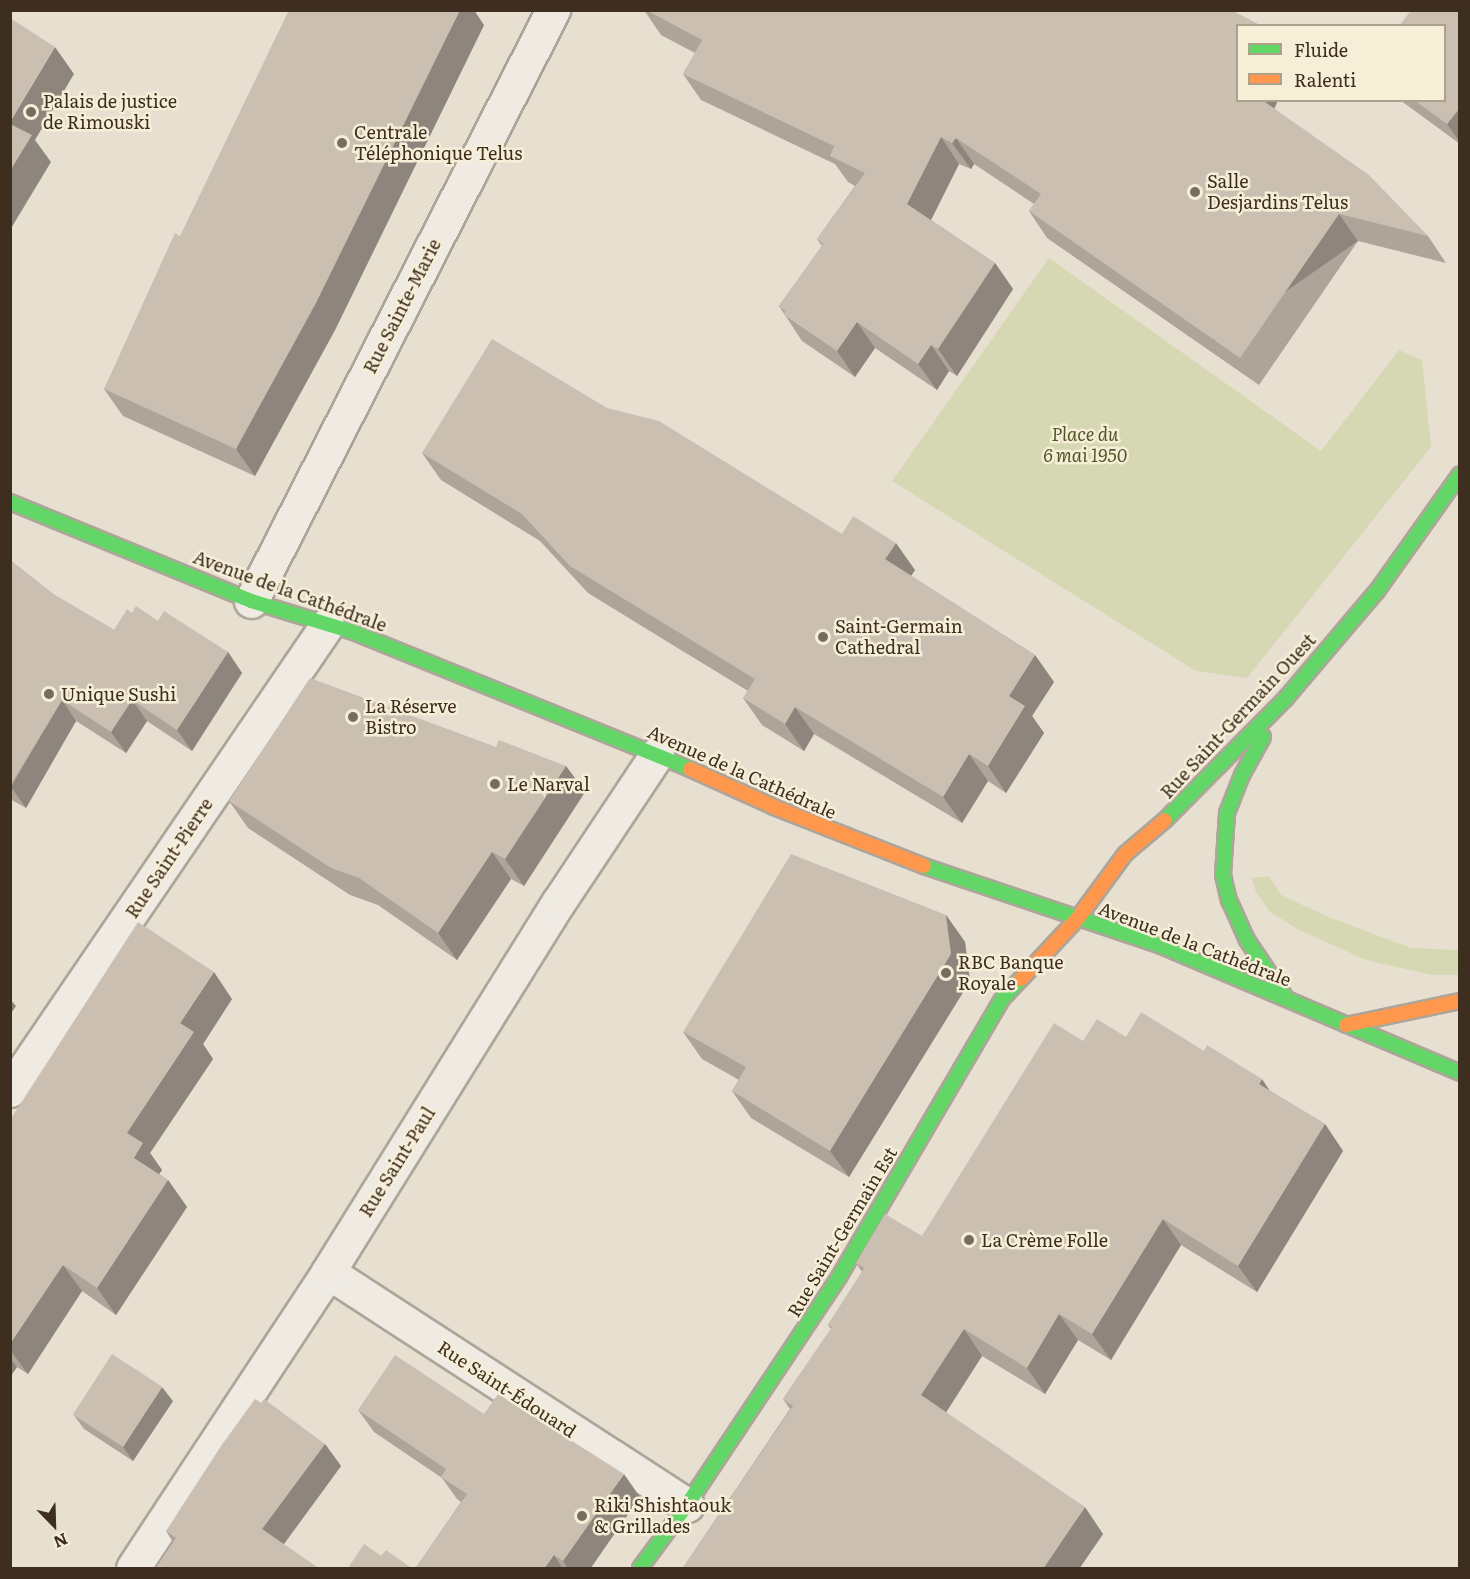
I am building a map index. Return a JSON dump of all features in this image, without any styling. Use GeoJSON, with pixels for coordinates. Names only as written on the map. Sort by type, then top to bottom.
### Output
{"type":"FeatureCollection","features":[{"type":"Feature","properties":{"kind":"street","name":"Rue Sainte-Marie"},"geometry":{"type":"LineString","coordinates":[[251,601],[553,10]]}},
{"type":"Feature","properties":{"kind":"street","name":"Rue Saint-Germain Ouest"},"geometry":{"type":"LineString","coordinates":[[1078,918],[1125,854],[1166,819],[1287,697],[1377,591],[1460,474]]}},
{"type":"Feature","properties":{"kind":"street","name":"Avenue de la Cathédrale"},"geometry":{"type":"LineString","coordinates":[[10,502],[251,601],[353,632],[657,754],[774,807],[891,855],[1159,945],[1460,1073]]}},
{"type":"Feature","properties":{"kind":"street","name":"Rue Saint-Pierre"},"geometry":{"type":"LineString","coordinates":[[10,1090],[327,625]]}},
{"type":"Feature","properties":{"kind":"street"},"geometry":{"type":"LineString","coordinates":[[1286,998],[1246,939],[1229,900],[1223,875],[1222,845],[1227,813],[1242,775],[1287,697]]}},
{"type":"Feature","properties":{"kind":"street","name":"Rue Saint-Paul"},"geometry":{"type":"LineString","coordinates":[[134,1569],[328,1272],[552,913],[657,754]]}},
{"type":"Feature","properties":{"kind":"street","name":"Rue Saint-Germain Est"},"geometry":{"type":"LineString","coordinates":[[640,1569],[687,1505],[839,1277],[1003,998],[1078,918]]}},
{"type":"Feature","properties":{"kind":"street"},"geometry":{"type":"LineString","coordinates":[[1346,1025],[1460,1001]]}},
{"type":"Feature","properties":{"kind":"street","name":"Rue Saint-Édouard"},"geometry":{"type":"LineString","coordinates":[[328,1272],[687,1505]]}},
{"type":"Feature","properties":{"kind":"green space","name":"Place du 6 mai 1950"},"geometry":{"type":"Polygon","coordinates":[[[1049,258],[1321,451],[1399,350],[1422,360],[1431,447],[1247,678],[1196,671],[892,481],[1049,258]]]}},
{"type":"Feature","properties":{"kind":"green space"},"geometry":{"type":"Polygon","coordinates":[[[1269,876],[1281,895],[1331,918],[1411,948],[1459,950],[1459,975],[1432,975],[1366,960],[1299,930],[1270,912],[1256,892],[1252,878],[1269,876]]]}},
{"type":"Feature","properties":{"kind":"building","name":"Centrale Téléphonique Telus"},"geometry":{"type":"Polygon","coordinates":[[[289,10],[460,10],[316,303],[236,449],[104,389],[175,233],[180,236],[289,10]]]}},
{"type":"Feature","properties":{"kind":"building","name":"Salle Desjardins Telus"},"geometry":{"type":"Polygon","coordinates":[[[646,10],[1231,10],[1258,24],[1236,24],[1236,102],[1265,102],[1369,175],[1428,236],[1339,214],[1240,358],[1029,211],[1041,194],[956,138],[952,143],[941,137],[907,204],[995,263],[938,349],[931,345],[918,364],[857,322],[837,351],[784,315],[785,311],[779,306],[823,244],[817,239],[865,173],[830,156],[834,146],[683,74],[702,40],[646,10]]]}},
{"type":"Feature","properties":{"kind":"building"},"geometry":{"type":"Polygon","coordinates":[[[1411,10],[1460,10],[1460,108],[1447,124],[1417,102],[1446,102],[1446,24],[1401,24],[1411,10]]]}},
{"type":"Feature","properties":{"kind":"building"},"geometry":{"type":"Polygon","coordinates":[[[10,18],[55,47],[10,122],[10,18]]]}},
{"type":"Feature","properties":{"kind":"building"},"geometry":{"type":"Polygon","coordinates":[[[10,124],[32,135],[10,171],[10,124]]]}},
{"type":"Feature","properties":{"kind":"building","name":"Saint-Germain Cathedral"},"geometry":{"type":"Polygon","coordinates":[[[492,339],[607,408],[659,421],[842,534],[853,516],[896,543],[885,559],[1035,655],[1009,696],[1025,706],[988,766],[969,754],[943,797],[795,707],[785,724],[743,698],[755,679],[570,566],[522,514],[422,453],[492,339]]]}},
{"type":"Feature","properties":{"kind":"building"},"geometry":{"type":"Polygon","coordinates":[[[10,560],[53,594],[114,630],[127,609],[132,613],[136,606],[158,621],[164,611],[228,652],[177,730],[132,700],[111,732],[62,700],[10,786],[10,560]]]}},
{"type":"Feature","properties":{"kind":"building"},"geometry":{"type":"Polygon","coordinates":[[[310,678],[496,747],[499,740],[566,766],[505,859],[492,852],[438,933],[359,878],[331,868],[229,801],[310,678]]]}},
{"type":"Feature","properties":{"kind":"building"},"geometry":{"type":"Polygon","coordinates":[[[791,854],[946,915],[951,954],[830,1151],[732,1091],[746,1067],[683,1032],[791,854]]]}},
{"type":"Feature","properties":{"kind":"building"},"geometry":{"type":"Polygon","coordinates":[[[138,922],[214,972],[180,1023],[194,1032],[127,1133],[143,1143],[134,1158],[168,1180],[97,1288],[63,1265],[10,1344],[10,1120],[138,922]]]}},
{"type":"Feature","properties":{"kind":"building"},"geometry":{"type":"Polygon","coordinates":[[[1141,1012],[1204,1051],[1207,1045],[1262,1079],[1259,1084],[1325,1124],[1238,1266],[1163,1219],[1092,1334],[1059,1314],[1027,1368],[964,1329],[921,1395],[1085,1507],[1043,1569],[682,1569],[793,1406],[783,1399],[832,1327],[828,1325],[864,1268],[856,1263],[885,1214],[922,1236],[1054,1023],[1083,1041],[1097,1019],[1126,1037],[1141,1012]]]}},
{"type":"Feature","properties":{"kind":"building"},"geometry":{"type":"Polygon","coordinates":[[[112,1354],[162,1387],[123,1447],[73,1414],[112,1354]]]}},
{"type":"Feature","properties":{"kind":"building"},"geometry":{"type":"Polygon","coordinates":[[[395,1355],[484,1414],[498,1394],[624,1474],[563,1561],[554,1555],[544,1569],[415,1569],[467,1494],[441,1477],[446,1469],[358,1410],[395,1355]]]}},
{"type":"Feature","properties":{"kind":"building"},"geometry":{"type":"Polygon","coordinates":[[[255,1399],[261,1403],[264,1399],[325,1444],[262,1529],[320,1569],[155,1569],[176,1538],[166,1531],[221,1446],[255,1399]]]}},
{"type":"Feature","properties":{"kind":"building"},"geometry":{"type":"Polygon","coordinates":[[[364,1544],[381,1556],[386,1550],[413,1569],[347,1569],[364,1544]]]}},
{"type":"Feature","properties":{"kind":"traffic: fast"},"geometry":{"type":"LineString","coordinates":[[1165,820],[1287,697],[1377,591],[1460,474]]}},
{"type":"Feature","properties":{"kind":"traffic: fast"},"geometry":{"type":"LineString","coordinates":[[10,502],[251,601],[353,632],[690,769]]}},
{"type":"Feature","properties":{"kind":"traffic: fast"},"geometry":{"type":"LineString","coordinates":[[1263,737],[1242,775],[1227,813],[1223,875],[1229,900],[1247,940],[1286,998]]}},
{"type":"Feature","properties":{"kind":"traffic: fast"},"geometry":{"type":"LineString","coordinates":[[924,866],[1159,945],[1460,1073]]}},
{"type":"Feature","properties":{"kind":"traffic: fast"},"geometry":{"type":"LineString","coordinates":[[640,1568],[687,1505],[839,1277],[1003,998],[1021,979]]}},
{"type":"Feature","properties":{"kind":"traffic: slow"},"geometry":{"type":"LineString","coordinates":[[690,769],[774,807],[924,866]]}},
{"type":"Feature","properties":{"kind":"traffic: slow"},"geometry":{"type":"LineString","coordinates":[[1021,979],[1078,918],[1125,854],[1165,820]]}},
{"type":"Feature","properties":{"kind":"traffic: slow"},"geometry":{"type":"LineString","coordinates":[[1346,1025],[1460,1001]]}},
{"type":"Feature","properties":{"kind":"place","name":"Palais de justice de Rimouski"},"geometry":{"type":"Point","coordinates":[31,112]}},
{"type":"Feature","properties":{"kind":"place","name":"Centrale Téléphonique Telus"},"geometry":{"type":"Point","coordinates":[342,143]}},
{"type":"Feature","properties":{"kind":"place","name":"Salle Desjardins Telus"},"geometry":{"type":"Point","coordinates":[1195,192]}},
{"type":"Feature","properties":{"kind":"place","name":"Saint-Germain Cathedral"},"geometry":{"type":"Point","coordinates":[823,637]}},
{"type":"Feature","properties":{"kind":"place","name":"Unique Sushi"},"geometry":{"type":"Point","coordinates":[49,694]}},
{"type":"Feature","properties":{"kind":"place","name":"La Réserve Bistro"},"geometry":{"type":"Point","coordinates":[353,717]}},
{"type":"Feature","properties":{"kind":"place","name":"Le Narval"},"geometry":{"type":"Point","coordinates":[495,784]}},
{"type":"Feature","properties":{"kind":"place","name":"RBC Banque Royale"},"geometry":{"type":"Point","coordinates":[946,973]}},
{"type":"Feature","properties":{"kind":"place","name":"La Crème Folle"},"geometry":{"type":"Point","coordinates":[969,1240]}},
{"type":"Feature","properties":{"kind":"place","name":"Riki Shishtaouk & Grillades"},"geometry":{"type":"Point","coordinates":[582,1516]}}]}
